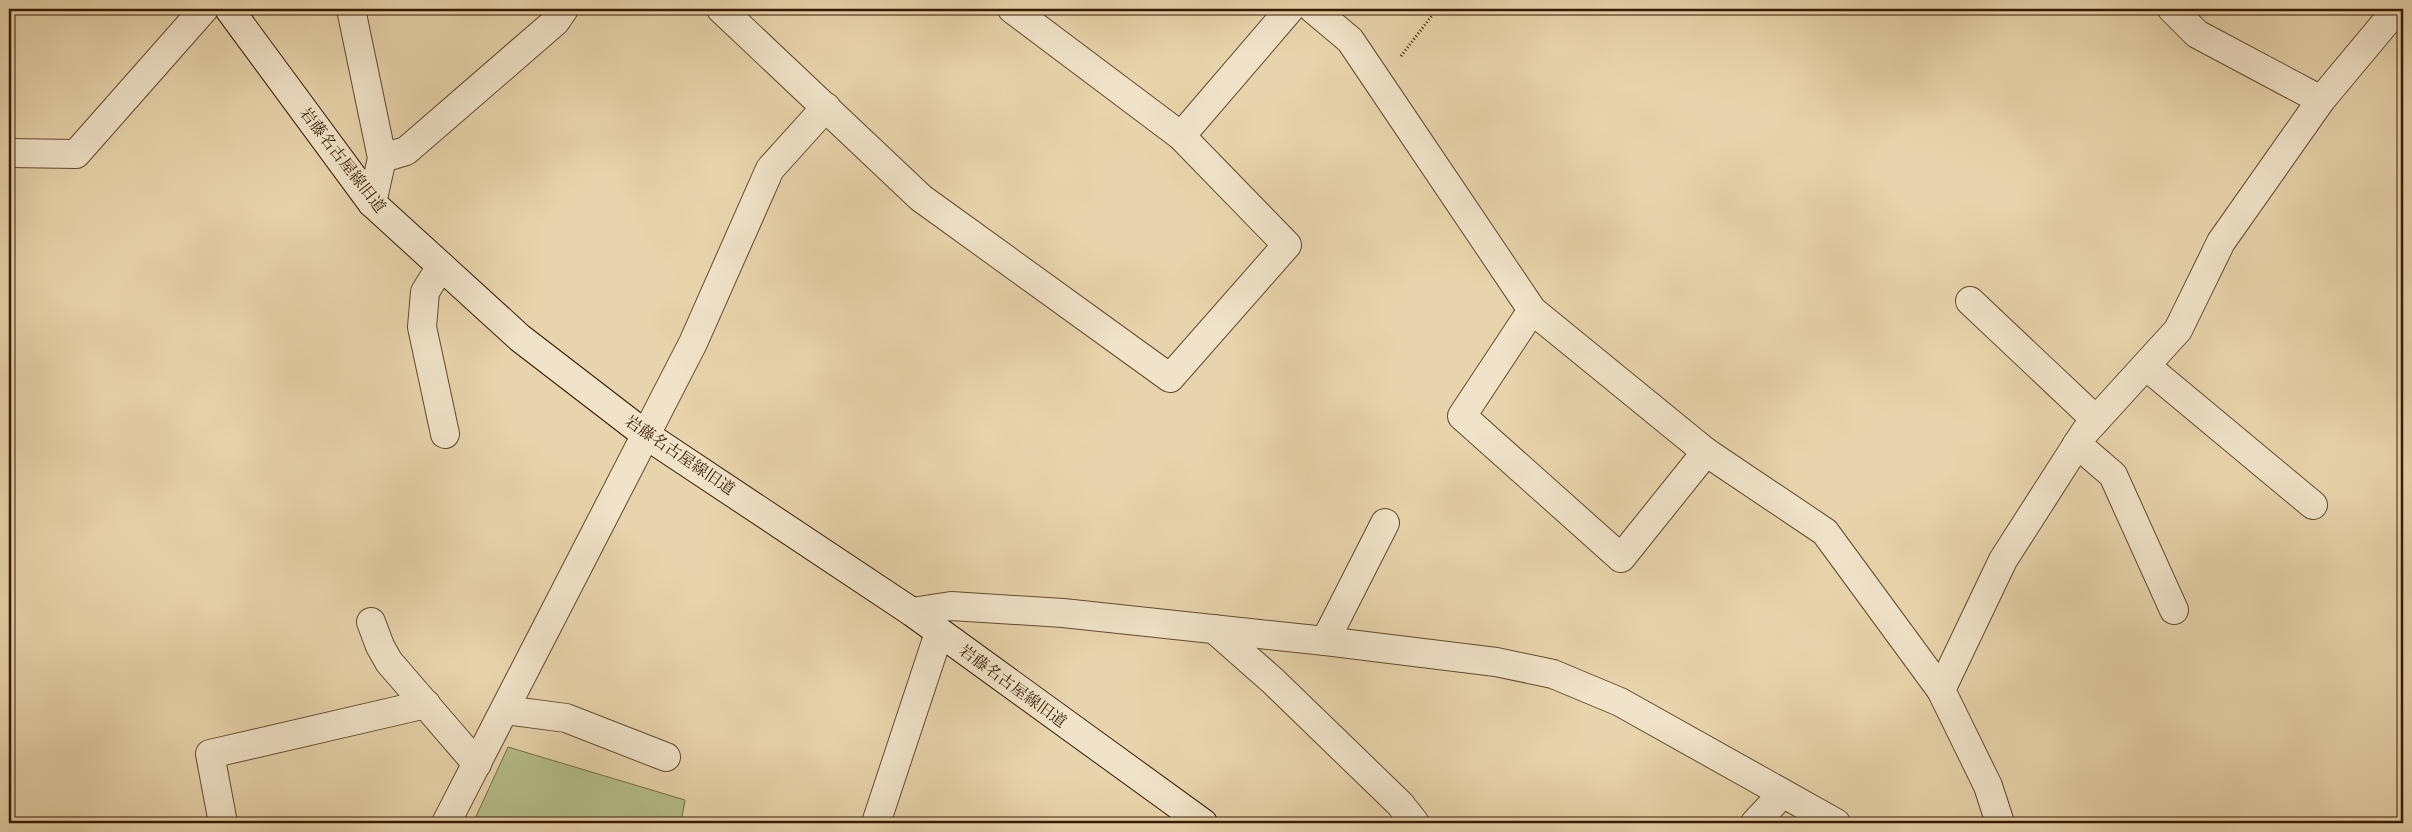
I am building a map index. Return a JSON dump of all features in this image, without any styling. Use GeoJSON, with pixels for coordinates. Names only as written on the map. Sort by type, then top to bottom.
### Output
{"type":"FeatureCollection","features":[{"type":"Feature","properties":{"kind":"street"},"geometry":{"type":"LineString","coordinates":[[9,153],[76,154],[204,9]]}},
{"type":"Feature","properties":{"kind":"street","name":"岩藤名古屋線旧道"},"geometry":{"type":"LineString","coordinates":[[229,9],[372,203],[520,338],[646,434],[912,612],[1203,823]]}},
{"type":"Feature","properties":{"kind":"street"},"geometry":{"type":"LineString","coordinates":[[351,9],[382,158],[372,203]]}},
{"type":"Feature","properties":{"kind":"street"},"geometry":{"type":"LineString","coordinates":[[382,158],[406,151],[555,22],[564,9]]}},
{"type":"Feature","properties":{"kind":"street"},"geometry":{"type":"LineString","coordinates":[[721,9],[921,198],[1170,378],[1287,245],[1181,136],[1012,9]]}},
{"type":"Feature","properties":{"kind":"street"},"geometry":{"type":"LineString","coordinates":[[1181,136],[1290,9]]}},
{"type":"Feature","properties":{"kind":"street"},"geometry":{"type":"LineString","coordinates":[[1313,9],[1350,40],[1532,310],[1706,452],[1825,532],[1941,690],[1988,786],[2000,823]]}},
{"type":"Feature","properties":{"kind":"street"},"geometry":{"type":"LineString","coordinates":[[2172,9],[2197,34],[2321,100]]}},
{"type":"Feature","properties":{"kind":"street"},"geometry":{"type":"LineString","coordinates":[[1941,690],[2003,560],[2077,444],[2096,420],[2178,330],[2221,242],[2321,100],[2397,9]]}},
{"type":"Feature","properties":{"kind":"street"},"geometry":{"type":"LineString","coordinates":[[446,823],[693,343],[770,169],[826,107]]}},
{"type":"Feature","properties":{"kind":"street"},"geometry":{"type":"LineString","coordinates":[[441,266],[425,292],[422,327],[445,434]]}},
{"type":"Feature","properties":{"kind":"street"},"geometry":{"type":"LineString","coordinates":[[1970,301],[2096,420]]}},
{"type":"Feature","properties":{"kind":"street"},"geometry":{"type":"LineString","coordinates":[[1532,310],[1462,416],[1620,558],[1706,452]]}},
{"type":"Feature","properties":{"kind":"street"},"geometry":{"type":"LineString","coordinates":[[2146,366],[2313,506]]}},
{"type":"Feature","properties":{"kind":"street"},"geometry":{"type":"LineString","coordinates":[[2077,444],[2112,475],[2174,610]]}},
{"type":"Feature","properties":{"kind":"street"},"geometry":{"type":"LineString","coordinates":[[1325,641],[1386,523]]}},
{"type":"Feature","properties":{"kind":"street"},"geometry":{"type":"LineString","coordinates":[[912,612],[951,606],[1063,613],[1325,641],[1496,662],[1553,674],[1620,702],[1836,823]]}},
{"type":"Feature","properties":{"kind":"street"},"geometry":{"type":"LineString","coordinates":[[371,622],[380,646],[389,662],[477,764]]}},
{"type":"Feature","properties":{"kind":"street"},"geometry":{"type":"LineString","coordinates":[[1214,629],[1273,681],[1400,804],[1415,823]]}},
{"type":"Feature","properties":{"kind":"street"},"geometry":{"type":"LineString","coordinates":[[876,823],[939,633]]}},
{"type":"Feature","properties":{"kind":"street"},"geometry":{"type":"LineString","coordinates":[[223,823],[210,754],[426,704]]}},
{"type":"Feature","properties":{"kind":"street"},"geometry":{"type":"LineString","coordinates":[[505,710],[566,718],[666,757]]}},
{"type":"Feature","properties":{"kind":"street"},"geometry":{"type":"LineString","coordinates":[[1755,823],[1782,794]]}},
{"type":"Feature","properties":{"kind":"path"},"geometry":{"type":"LineString","coordinates":[[1380,83],[1437,9]]}},
{"type":"Feature","properties":{"kind":"green space"},"geometry":{"type":"Polygon","coordinates":[[[508,747],[685,800],[681,823],[473,823],[508,747]]]}}]}
